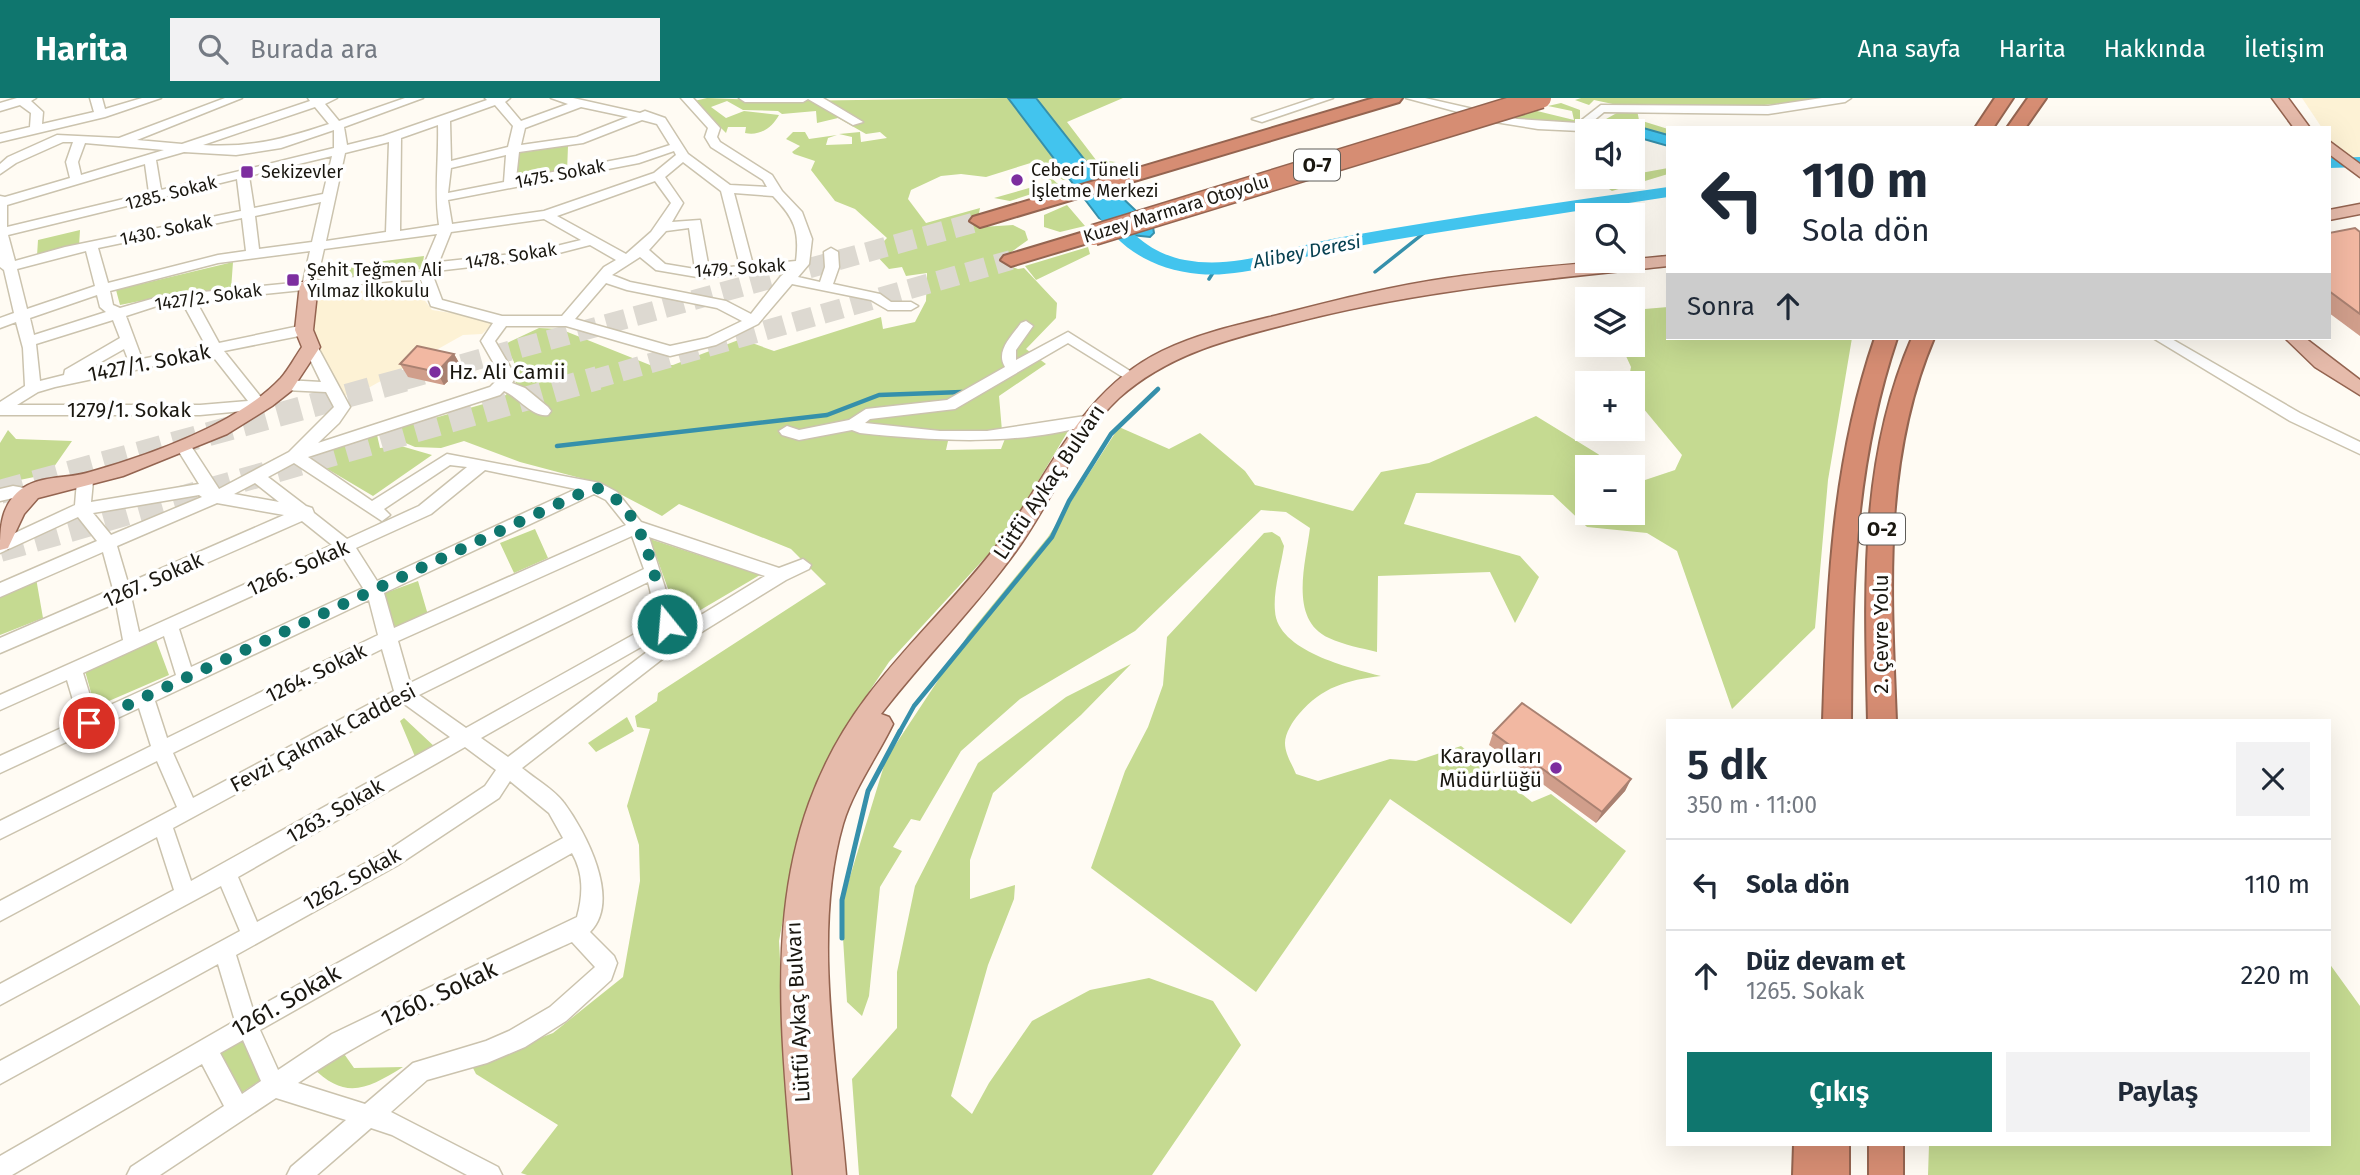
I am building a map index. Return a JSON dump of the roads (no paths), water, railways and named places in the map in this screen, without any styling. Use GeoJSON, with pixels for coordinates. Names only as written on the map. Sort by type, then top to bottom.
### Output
{"type":"FeatureCollection","features":[{"type":"Feature","properties":{"kind":"highway","name":"O-7"},"geometry":{"type":"LineString","coordinates":[[980,221],[1393,98]]}},
{"type":"Feature","properties":{"kind":"highway","name":"Kuzey Marmara Otoyolu"},"geometry":{"type":"LineString","coordinates":[[1011,260],[1416,134],[1541,98]]}},
{"type":"Feature","properties":{"kind":"highway"},"geometry":{"type":"LineString","coordinates":[[1984,126],[2004,98]]}},
{"type":"Feature","properties":{"kind":"highway"},"geometry":{"type":"LineString","coordinates":[[2018,126],[2037,98]]}},
{"type":"Feature","properties":{"kind":"highway","name":"2. Çevre Yolu"},"geometry":{"type":"LineString","coordinates":[[1837,719],[1848,488],[1860,417],[1885,340]]}},
{"type":"Feature","properties":{"kind":"highway","name":"2. Çevre Yolu"},"geometry":{"type":"LineString","coordinates":[[1882,719],[1879,614],[1886,478],[1900,396],[1922,340]]}},
{"type":"Feature","properties":{"kind":"highway"},"geometry":{"type":"LineString","coordinates":[[1810,1175],[1811,1146]]}},
{"type":"Feature","properties":{"kind":"highway"},"geometry":{"type":"LineString","coordinates":[[1832,1146],[1832,1175]]}},
{"type":"Feature","properties":{"kind":"highway"},"geometry":{"type":"LineString","coordinates":[[1886,1146],[1886,1175]]}},
{"type":"Feature","properties":{"kind":"main road"},"geometry":{"type":"LineString","coordinates":[[2280,98],[2301,126]]}},
{"type":"Feature","properties":{"kind":"main road"},"geometry":{"type":"LineString","coordinates":[[2290,98],[2311,126]]}},
{"type":"Feature","properties":{"kind":"main road"},"geometry":{"type":"LineString","coordinates":[[2331,147],[2360,177]]}},
{"type":"Feature","properties":{"kind":"main road"},"geometry":{"type":"LineString","coordinates":[[2331,156],[2360,177]]}},
{"type":"Feature","properties":{"kind":"main road"},"geometry":{"type":"LineString","coordinates":[[2331,215],[2360,209]]}},
{"type":"Feature","properties":{"kind":"main road"},"geometry":{"type":"LineString","coordinates":[[2331,224],[2360,218]]}},
{"type":"Feature","properties":{"kind":"main road","name":"Lütfü Aykaç Bulvarı"},"geometry":{"type":"LineString","coordinates":[[831,1175],[816,1067],[792,955],[794,904],[810,834],[828,783],[872,709],[1009,545],[1085,421],[1138,380],[1196,344],[1376,296],[1454,283],[1666,261]]}},
{"type":"Feature","properties":{"kind":"main road","name":"Lütfü Aykaç Bulvarı"},"geometry":{"type":"LineString","coordinates":[[808,1175],[816,1067],[816,900],[831,823],[868,742],[895,703],[1024,548],[1101,422],[1138,380],[1211,350],[1380,305],[1461,292],[1666,270]]}},
{"type":"Feature","properties":{"kind":"main road"},"geometry":{"type":"LineString","coordinates":[[0,545],[19,507],[30,494],[44,488],[85,481],[184,447],[259,405],[285,385],[307,338],[309,284]]}},
{"type":"Feature","properties":{"kind":"main road"},"geometry":{"type":"LineString","coordinates":[[2296,340],[2322,363],[2360,389]]}},
{"type":"Feature","properties":{"kind":"main road"},"geometry":{"type":"LineString","coordinates":[[2310,340],[2360,379]]}},
{"type":"Feature","properties":{"kind":"street"},"geometry":{"type":"LineString","coordinates":[[96,98],[101,114]]}},
{"type":"Feature","properties":{"kind":"street"},"geometry":{"type":"LineString","coordinates":[[0,170],[12,160],[62,132],[101,114],[155,98]]}},
{"type":"Feature","properties":{"kind":"street"},"geometry":{"type":"LineString","coordinates":[[121,142],[236,98]]}},
{"type":"Feature","properties":{"kind":"street"},"geometry":{"type":"LineString","coordinates":[[33,388],[29,341],[7,267],[1,233],[0,202],[77,182],[183,148],[316,100],[331,98]]}},
{"type":"Feature","properties":{"kind":"street"},"geometry":{"type":"LineString","coordinates":[[0,138],[36,131],[62,132],[80,140],[183,148],[259,148],[417,98]]}},
{"type":"Feature","properties":{"kind":"street"},"geometry":{"type":"LineString","coordinates":[[557,98],[661,121],[681,151],[727,189],[736,213],[747,268]]}},
{"type":"Feature","properties":{"kind":"street"},"geometry":{"type":"LineString","coordinates":[[444,119],[445,166],[441,198],[446,228],[428,272],[436,303],[502,321],[566,321],[670,351],[711,342],[753,321],[786,279],[802,264],[805,239],[796,212],[777,193],[768,178],[715,144],[711,137],[713,128],[687,98]]}},
{"type":"Feature","properties":{"kind":"street"},"geometry":{"type":"LineString","coordinates":[[744,98],[803,98]]}},
{"type":"Feature","properties":{"kind":"street"},"geometry":{"type":"LineString","coordinates":[[814,98],[856,122]]}},
{"type":"Feature","properties":{"kind":"street"},"geometry":{"type":"LineString","coordinates":[[1258,119],[1327,98]]}},
{"type":"Feature","properties":{"kind":"street"},"geometry":{"type":"LineString","coordinates":[[1412,98],[1502,121],[1568,127],[1581,127],[1601,109],[1768,110],[1845,98]]}},
{"type":"Feature","properties":{"kind":"street"},"geometry":{"type":"LineString","coordinates":[[0,107],[26,99],[37,112],[36,131]]}},
{"type":"Feature","properties":{"kind":"street"},"geometry":{"type":"LineString","coordinates":[[496,99],[520,126]]}},
{"type":"Feature","properties":{"kind":"street","name":"1285. Sokak"},"geometry":{"type":"LineString","coordinates":[[1,233],[395,136],[496,99]]}},
{"type":"Feature","properties":{"kind":"street"},"geometry":{"type":"LineString","coordinates":[[309,284],[327,197],[342,150],[340,130],[316,100]]}},
{"type":"Feature","properties":{"kind":"street"},"geometry":{"type":"LineString","coordinates":[[520,126],[581,103]]}},
{"type":"Feature","properties":{"kind":"street"},"geometry":{"type":"LineString","coordinates":[[445,166],[516,149],[579,140],[645,116]]}},
{"type":"Feature","properties":{"kind":"street"},"geometry":{"type":"LineString","coordinates":[[510,183],[510,167],[520,126]]}},
{"type":"Feature","properties":{"kind":"street"},"geometry":{"type":"LineString","coordinates":[[393,235],[395,136]]}},
{"type":"Feature","properties":{"kind":"street"},"geometry":{"type":"LineString","coordinates":[[77,182],[72,162],[80,140]]}},
{"type":"Feature","properties":{"kind":"street"},"geometry":{"type":"LineString","coordinates":[[0,323],[21,313],[170,270],[253,254],[546,215],[658,176],[681,151]]}},
{"type":"Feature","properties":{"kind":"street","name":"1475. Sokak"},"geometry":{"type":"LineString","coordinates":[[441,198],[681,151]]}},
{"type":"Feature","properties":{"kind":"street"},"geometry":{"type":"LineString","coordinates":[[150,159],[156,196]]}},
{"type":"Feature","properties":{"kind":"street"},"geometry":{"type":"LineString","coordinates":[[243,175],[253,254]]}},
{"type":"Feature","properties":{"kind":"street"},"geometry":{"type":"LineString","coordinates":[[658,176],[677,204],[695,223],[703,274]]}},
{"type":"Feature","properties":{"kind":"street"},"geometry":{"type":"LineString","coordinates":[[727,189],[756,189],[777,193]]}},
{"type":"Feature","properties":{"kind":"street","name":"1430. Sokak"},"geometry":{"type":"LineString","coordinates":[[7,267],[91,246],[327,197]]}},
{"type":"Feature","properties":{"kind":"street"},"geometry":{"type":"LineString","coordinates":[[566,321],[603,277],[642,251],[664,227],[677,204]]}},
{"type":"Feature","properties":{"kind":"street"},"geometry":{"type":"LineString","coordinates":[[546,215],[626,260]]}},
{"type":"Feature","properties":{"kind":"street"},"geometry":{"type":"LineString","coordinates":[[664,227],[695,223]]}},
{"type":"Feature","properties":{"kind":"street","name":"1478. Sokak"},"geometry":{"type":"LineString","coordinates":[[309,284],[428,272],[532,256],[592,241]]}},
{"type":"Feature","properties":{"kind":"street"},"geometry":{"type":"LineString","coordinates":[[91,246],[100,289],[107,307],[118,313],[137,365]]}},
{"type":"Feature","properties":{"kind":"street","name":"1479. Sokak"},"geometry":{"type":"LineString","coordinates":[[642,251],[662,267],[703,274],[802,264]]}},
{"type":"Feature","properties":{"kind":"street"},"geometry":{"type":"LineString","coordinates":[[826,285],[832,267],[831,252]]}},
{"type":"Feature","properties":{"kind":"street"},"geometry":{"type":"LineString","coordinates":[[603,277],[639,289],[721,304],[753,321]]}},
{"type":"Feature","properties":{"kind":"street","name":"1479. Sokak"},"geometry":{"type":"LineString","coordinates":[[786,279],[875,297],[888,306],[911,306]]}},
{"type":"Feature","properties":{"kind":"street","name":"1427/2. Sokak"},"geometry":{"type":"LineString","coordinates":[[29,341],[162,300],[309,284]]}},
{"type":"Feature","properties":{"kind":"street"},"geometry":{"type":"LineString","coordinates":[[187,298],[215,350],[259,405]]}},
{"type":"Feature","properties":{"kind":"street"},"geometry":{"type":"LineString","coordinates":[[0,315],[21,313]]}},
{"type":"Feature","properties":{"kind":"street"},"geometry":{"type":"LineString","coordinates":[[0,590],[216,497],[295,456],[495,391],[509,377],[488,341],[502,321]]}},
{"type":"Feature","properties":{"kind":"street"},"geometry":{"type":"LineString","coordinates":[[1015,368],[1009,362],[1009,350],[1026,326]]}},
{"type":"Feature","properties":{"kind":"street"},"geometry":{"type":"LineString","coordinates":[[787,431],[799,435],[854,424],[866,414],[950,405],[1068,337],[1138,380]]}},
{"type":"Feature","properties":{"kind":"street"},"geometry":{"type":"LineString","coordinates":[[295,456],[334,419],[342,407],[307,338]]}},
{"type":"Feature","properties":{"kind":"street","name":"1427/1. Sokak"},"geometry":{"type":"LineString","coordinates":[[0,410],[33,388],[55,382],[215,350],[307,338]]}},
{"type":"Feature","properties":{"kind":"street"},"geometry":{"type":"LineString","coordinates":[[55,382],[128,340]]}},
{"type":"Feature","properties":{"kind":"street"},"geometry":{"type":"LineString","coordinates":[[2163,340],[2295,417],[2360,449]]}},
{"type":"Feature","properties":{"kind":"street"},"geometry":{"type":"LineString","coordinates":[[502,384],[520,392],[542,411]]}},
{"type":"Feature","properties":{"kind":"street"},"geometry":{"type":"LineString","coordinates":[[285,385],[331,387]]}},
{"type":"Feature","properties":{"kind":"street","name":"1279/1. Sokak"},"geometry":{"type":"LineString","coordinates":[[0,410],[200,410],[259,405]]}},
{"type":"Feature","properties":{"kind":"street"},"geometry":{"type":"LineString","coordinates":[[854,424],[860,428],[940,436],[987,436],[1085,421]]}},
{"type":"Feature","properties":{"kind":"street"},"geometry":{"type":"LineString","coordinates":[[184,447],[216,497]]}},
{"type":"Feature","properties":{"kind":"street"},"geometry":{"type":"LineString","coordinates":[[295,456],[394,524]]}},
{"type":"Feature","properties":{"kind":"street"},"geometry":{"type":"LineString","coordinates":[[372,509],[447,459],[607,491],[626,509],[637,527],[670,632],[803,565]]}},
{"type":"Feature","properties":{"kind":"street","name":"1266. Sokak"},"geometry":{"type":"LineString","coordinates":[[0,703],[425,510],[482,464]]}},
{"type":"Feature","properties":{"kind":"street"},"geometry":{"type":"LineString","coordinates":[[258,477],[306,512],[346,547],[374,592],[390,637],[404,694],[508,768],[556,807],[587,860],[593,895],[586,923],[575,931],[607,963],[604,973],[558,1014],[487,1052],[421,1071],[299,1175]]}},
{"type":"Feature","properties":{"kind":"street"},"geometry":{"type":"LineString","coordinates":[[85,481],[82,509],[87,521],[108,545],[132,642]]}},
{"type":"Feature","properties":{"kind":"street"},"geometry":{"type":"LineString","coordinates":[[0,765],[594,487]]}},
{"type":"Feature","properties":{"kind":"street"},"geometry":{"type":"LineString","coordinates":[[0,545],[73,516],[82,509],[201,489],[216,497],[306,512]]}},
{"type":"Feature","properties":{"kind":"street"},"geometry":{"type":"LineString","coordinates":[[0,495],[13,492],[30,494]]}},
{"type":"Feature","properties":{"kind":"street","name":"1267. Sokak"},"geometry":{"type":"LineString","coordinates":[[0,646],[306,512]]}},
{"type":"Feature","properties":{"kind":"street"},"geometry":{"type":"LineString","coordinates":[[637,527],[780,575]]}},
{"type":"Feature","properties":{"kind":"street","name":"1264. Sokak"},"geometry":{"type":"LineString","coordinates":[[0,830],[390,637],[637,527]]}},
{"type":"Feature","properties":{"kind":"street","name":"Fevzi Çakmak Caddesi"},"geometry":{"type":"LineString","coordinates":[[0,912],[404,694],[652,573]]}},
{"type":"Feature","properties":{"kind":"street"},"geometry":{"type":"LineString","coordinates":[[169,625],[186,678]]}},
{"type":"Feature","properties":{"kind":"street","name":"1263. Sokak"},"geometry":{"type":"LineString","coordinates":[[0,995],[226,873],[465,737],[670,632]]}},
{"type":"Feature","properties":{"kind":"street","name":"1262. Sokak"},"geometry":{"type":"LineString","coordinates":[[0,1073],[391,859],[492,792],[508,768],[670,632]]}},
{"type":"Feature","properties":{"kind":"street"},"geometry":{"type":"LineString","coordinates":[[72,669],[89,723]]}},
{"type":"Feature","properties":{"kind":"street"},"geometry":{"type":"LineString","coordinates":[[145,698],[162,750],[188,810]]}},
{"type":"Feature","properties":{"kind":"street"},"geometry":{"type":"LineString","coordinates":[[162,823],[186,895]]}},
{"type":"Feature","properties":{"kind":"street","name":"1261. Sokak"},"geometry":{"type":"LineString","coordinates":[[2,1166],[246,1023],[576,841]]}},
{"type":"Feature","properties":{"kind":"street"},"geometry":{"type":"LineString","coordinates":[[226,873],[252,934]]}},
{"type":"Feature","properties":{"kind":"street","name":"1260. Sokak"},"geometry":{"type":"LineString","coordinates":[[139,1175],[340,1042],[398,1012],[575,931]]}},
{"type":"Feature","properties":{"kind":"street"},"geometry":{"type":"LineString","coordinates":[[225,951],[246,1023],[274,1086],[397,1125],[478,1173]]}},
{"type":"Feature","properties":{"kind":"street"},"geometry":{"type":"LineString","coordinates":[[206,1048],[237,1108]]}},
{"type":"Feature","properties":{"kind":"water"},"geometry":{"type":"Polygon","coordinates":[[[1008,98],[1036,98],[1092,169],[1153,227],[1154,233],[1150,237],[1131,235],[1099,218],[1008,98]]]}},
{"type":"Feature","properties":{"kind":"water"},"geometry":{"type":"Polygon","coordinates":[[[1645,128],[1666,134],[1666,145],[1645,139],[1645,128]]]}},
{"type":"Feature","properties":{"kind":"waterway","name":"Alibey Deresi"},"geometry":{"type":"LineString","coordinates":[[2331,163],[2360,162]]}},
{"type":"Feature","properties":{"kind":"waterway","name":"Alibey Deresi"},"geometry":{"type":"LineString","coordinates":[[1104,210],[1121,234],[1157,258],[1186,266],[1217,268],[1251,264],[1336,244],[1666,192]]}},
{"type":"Feature","properties":{"kind":"waterway"},"geometry":{"type":"LineString","coordinates":[[1375,272],[1429,229]]}},
{"type":"Feature","properties":{"kind":"waterway"},"geometry":{"type":"LineString","coordinates":[[1209,279],[1216,268]]}},
{"type":"Feature","properties":{"kind":"waterway"},"geometry":{"type":"LineString","coordinates":[[899,733],[914,706],[1052,537],[1069,501],[1111,434],[1158,389]]}},
{"type":"Feature","properties":{"kind":"waterway"},"geometry":{"type":"LineString","coordinates":[[557,446],[827,415],[879,395],[962,392]]}},
{"type":"Feature","properties":{"kind":"waterway"},"geometry":{"type":"LineString","coordinates":[[842,938],[842,900],[868,791],[900,731]]}},
{"type":"Feature","properties":{"kind":"tunnel"},"geometry":{"type":"LineString","coordinates":[[404,380],[980,221]]}},
{"type":"Feature","properties":{"kind":"tunnel"},"geometry":{"type":"LineString","coordinates":[[592,380],[1011,260]]}},
{"type":"Feature","properties":{"kind":"tunnel"},"geometry":{"type":"LineString","coordinates":[[0,492],[411,378]]}},
{"type":"Feature","properties":{"kind":"tunnel"},"geometry":{"type":"LineString","coordinates":[[0,550],[598,378]]}},
{"type":"Feature","properties":{"kind":"place","name":"Sekizevler"},"geometry":{"type":"Point","coordinates":[247,172]}},
{"type":"Feature","properties":{"kind":"place","name":"Cebeci Tüneli İşletme Merkezi"},"geometry":{"type":"Point","coordinates":[1017,180]}},
{"type":"Feature","properties":{"kind":"place","name":"Şehit Teğmen Ali Yılmaz İlkokulu"},"geometry":{"type":"Point","coordinates":[293,280]}},
{"type":"Feature","properties":{"kind":"place","name":"Hz. Ali Camii"},"geometry":{"type":"Point","coordinates":[435,372]}},
{"type":"Feature","properties":{"kind":"place","name":"Karayolları Müdürlüğü"},"geometry":{"type":"Point","coordinates":[1556,768]}}]}
